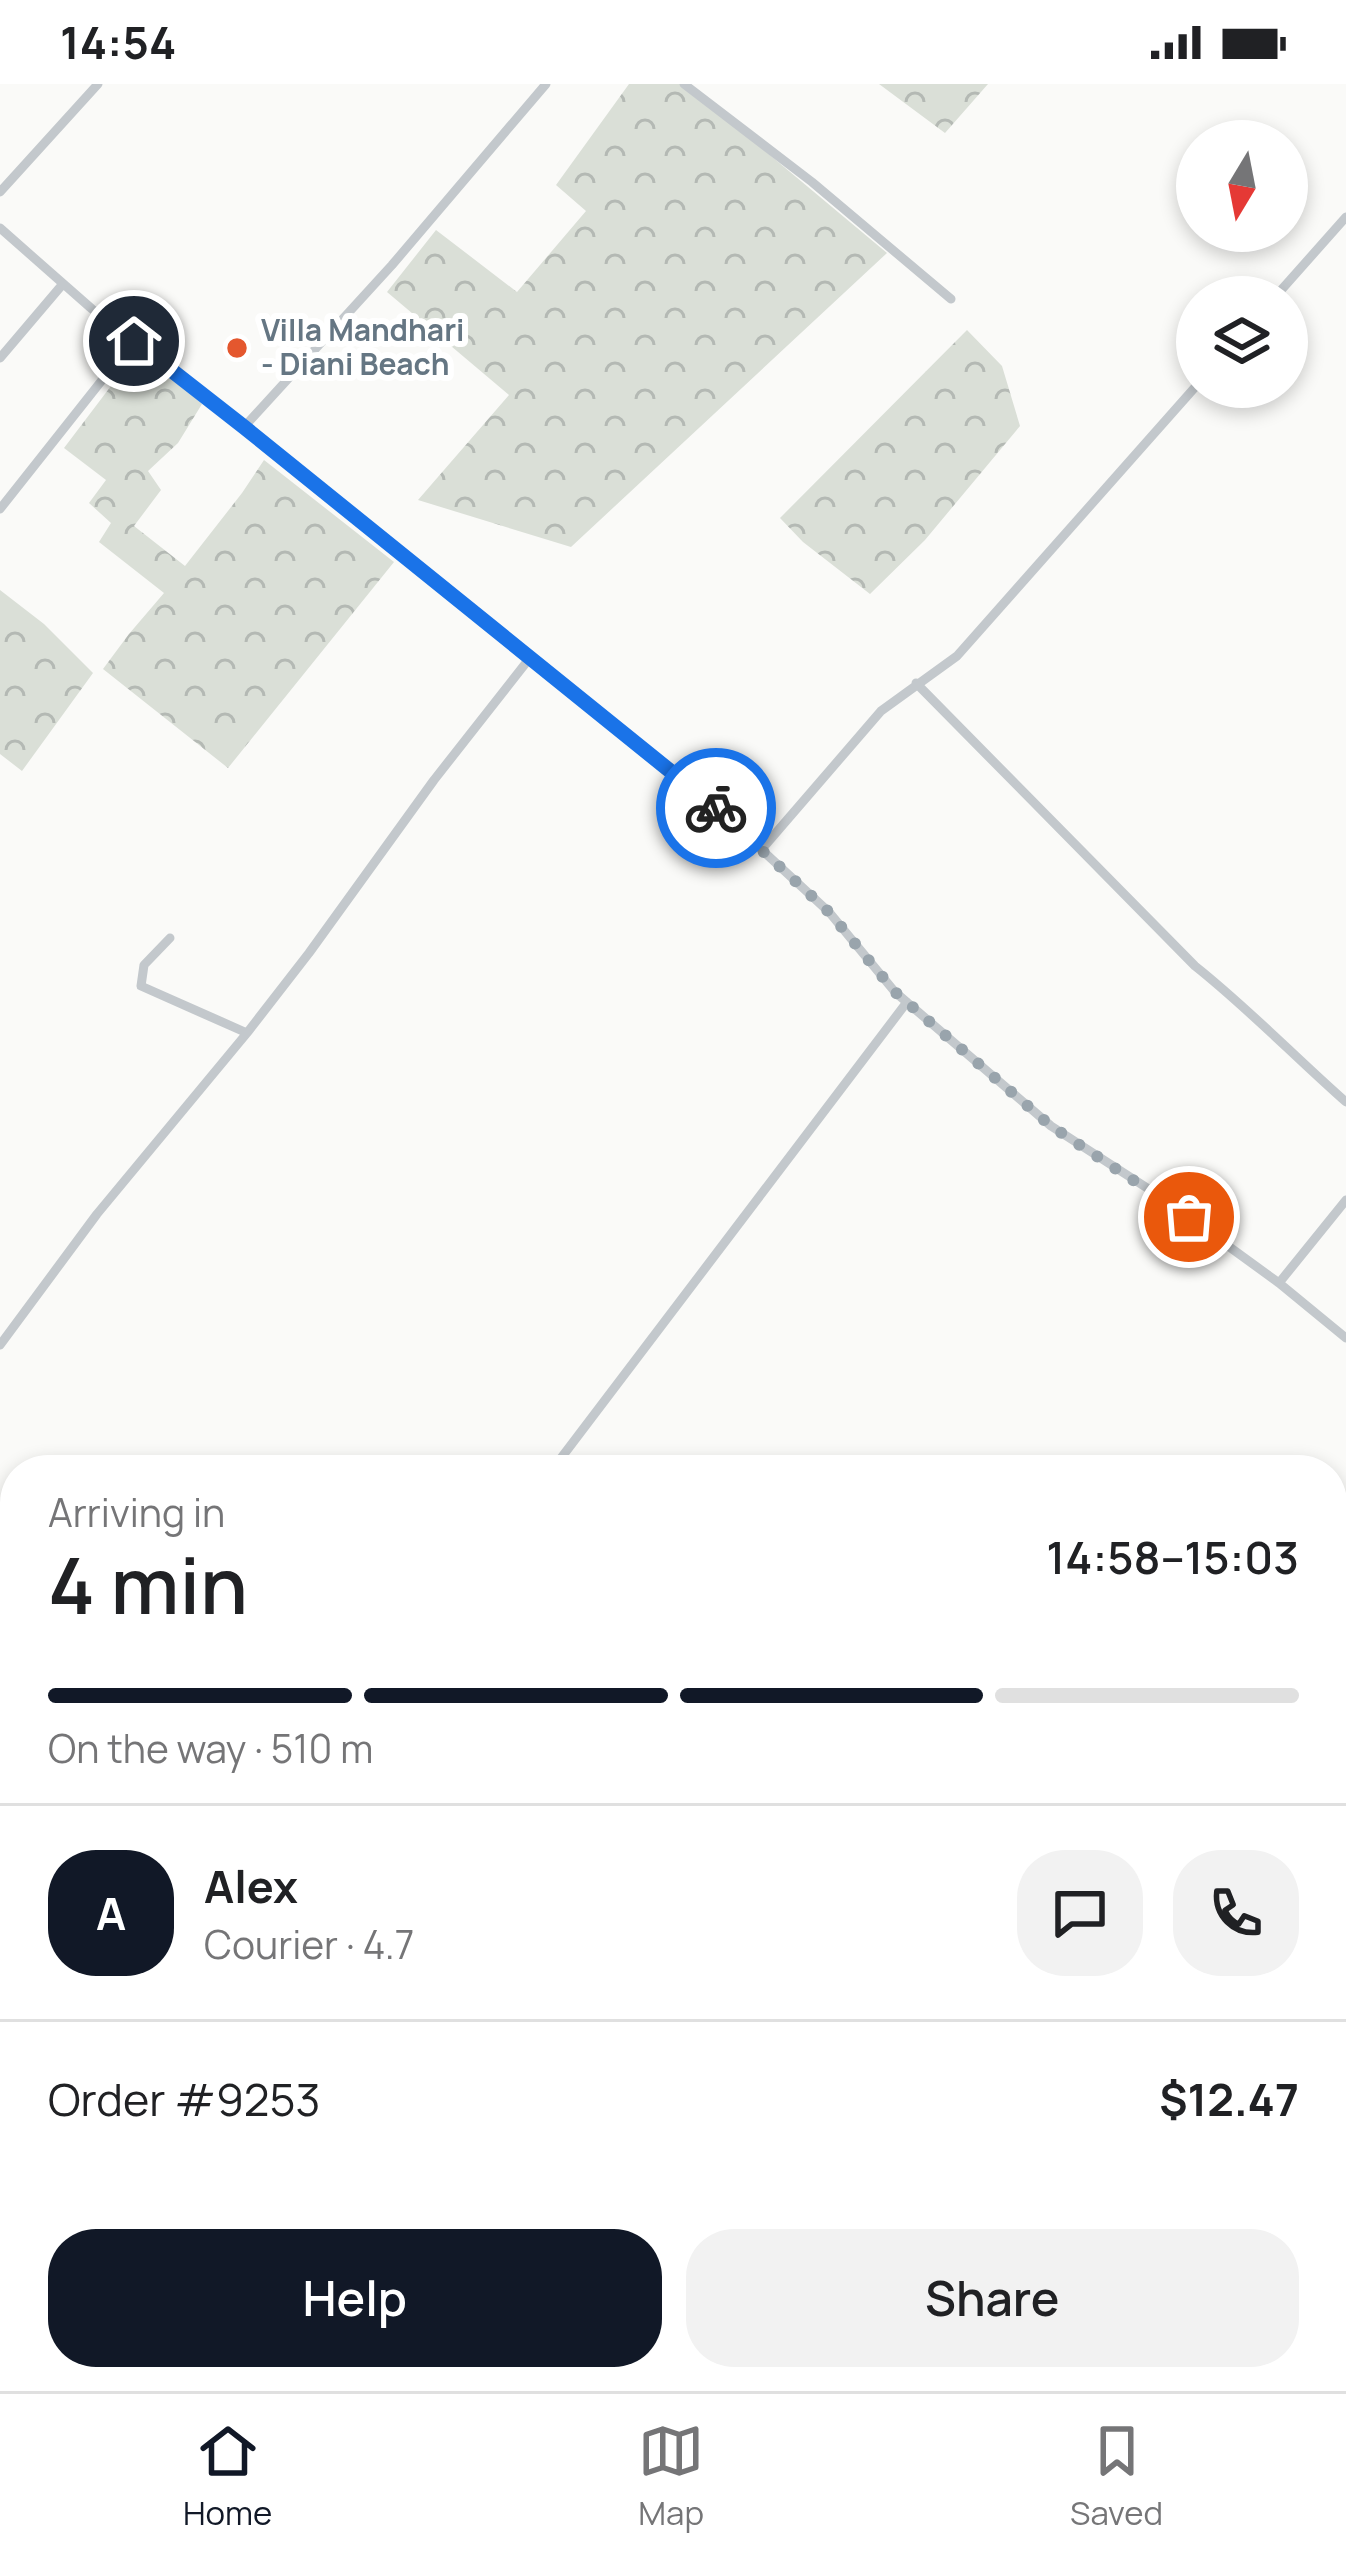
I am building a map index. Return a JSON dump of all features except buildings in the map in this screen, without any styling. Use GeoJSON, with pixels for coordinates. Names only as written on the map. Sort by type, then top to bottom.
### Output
{"type":"FeatureCollection","features":[{"type":"Feature","properties":{"kind":"street"},"geometry":{"type":"LineString","coordinates":[[0,192],[98,84]]}},
{"type":"Feature","properties":{"kind":"street"},"geometry":{"type":"LineString","coordinates":[[244,427],[392,265],[546,84]]}},
{"type":"Feature","properties":{"kind":"street"},"geometry":{"type":"LineString","coordinates":[[684,84],[812,182],[951,299]]}},
{"type":"Feature","properties":{"kind":"street"},"geometry":{"type":"LineString","coordinates":[[1294,276],[1346,217]]}},
{"type":"Feature","properties":{"kind":"street"},"geometry":{"type":"LineString","coordinates":[[0,228],[62,285],[711,803],[829,912],[895,992],[1051,1126],[1279,1282],[1346,1338]]}},
{"type":"Feature","properties":{"kind":"street"},"geometry":{"type":"LineString","coordinates":[[0,358],[62,285]]}},
{"type":"Feature","properties":{"kind":"street"},"geometry":{"type":"LineString","coordinates":[[0,509],[134,341]]}},
{"type":"Feature","properties":{"kind":"street"},"geometry":{"type":"LineString","coordinates":[[762,848],[880,711],[957,656],[1177,408]]}},
{"type":"Feature","properties":{"kind":"street"},"geometry":{"type":"LineString","coordinates":[[0,1345],[98,1214],[309,953],[529,658]]}},
{"type":"Feature","properties":{"kind":"street"},"geometry":{"type":"LineString","coordinates":[[916,683],[1195,966],[1346,1102]]}},
{"type":"Feature","properties":{"kind":"street"},"geometry":{"type":"LineString","coordinates":[[170,938],[144,965],[141,986],[247,1033]]}},
{"type":"Feature","properties":{"kind":"street"},"geometry":{"type":"LineString","coordinates":[[563,1455],[907,1002]]}},
{"type":"Feature","properties":{"kind":"street"},"geometry":{"type":"LineString","coordinates":[[1279,1282],[1346,1200]]}},
{"type":"Feature","properties":{"kind":"green space"},"geometry":{"type":"Polygon","coordinates":[[[629,84],[685,84],[887,253],[571,547],[418,500],[509,395],[387,292],[436,230],[517,292],[586,211],[556,185],[629,84]]]}},
{"type":"Feature","properties":{"kind":"green space"},"geometry":{"type":"Polygon","coordinates":[[[879,84],[988,84],[945,133],[879,84]]]}},
{"type":"Feature","properties":{"kind":"green space"},"geometry":{"type":"Polygon","coordinates":[[[967,330],[1002,366],[1020,426],[925,540],[870,594],[780,518],[967,330]]]}},
{"type":"Feature","properties":{"kind":"green space"},"geometry":{"type":"Polygon","coordinates":[[[139,349],[202,404],[178,443],[148,471],[161,490],[134,526],[185,566],[264,460],[394,562],[228,768],[103,669],[164,593],[99,542],[111,523],[89,503],[106,480],[64,448],[139,349]]]}},
{"type":"Feature","properties":{"kind":"green space"},"geometry":{"type":"Polygon","coordinates":[[[0,590],[44,624],[93,673],[22,771],[0,754],[0,590]]]}},
{"type":"Feature","properties":{"kind":"way so far"},"geometry":{"type":"LineString","coordinates":[[716,808],[829,912],[895,992],[1051,1126],[1189,1217]]}},
{"type":"Feature","properties":{"kind":"place","name":"Villa Mandhari - Diani Beach"},"geometry":{"type":"Point","coordinates":[237,348]}},
{"type":"Feature","properties":{"kind":"route"},"geometry":{"type":"LineString","coordinates":[[134,341],[716,808]]}}]}
